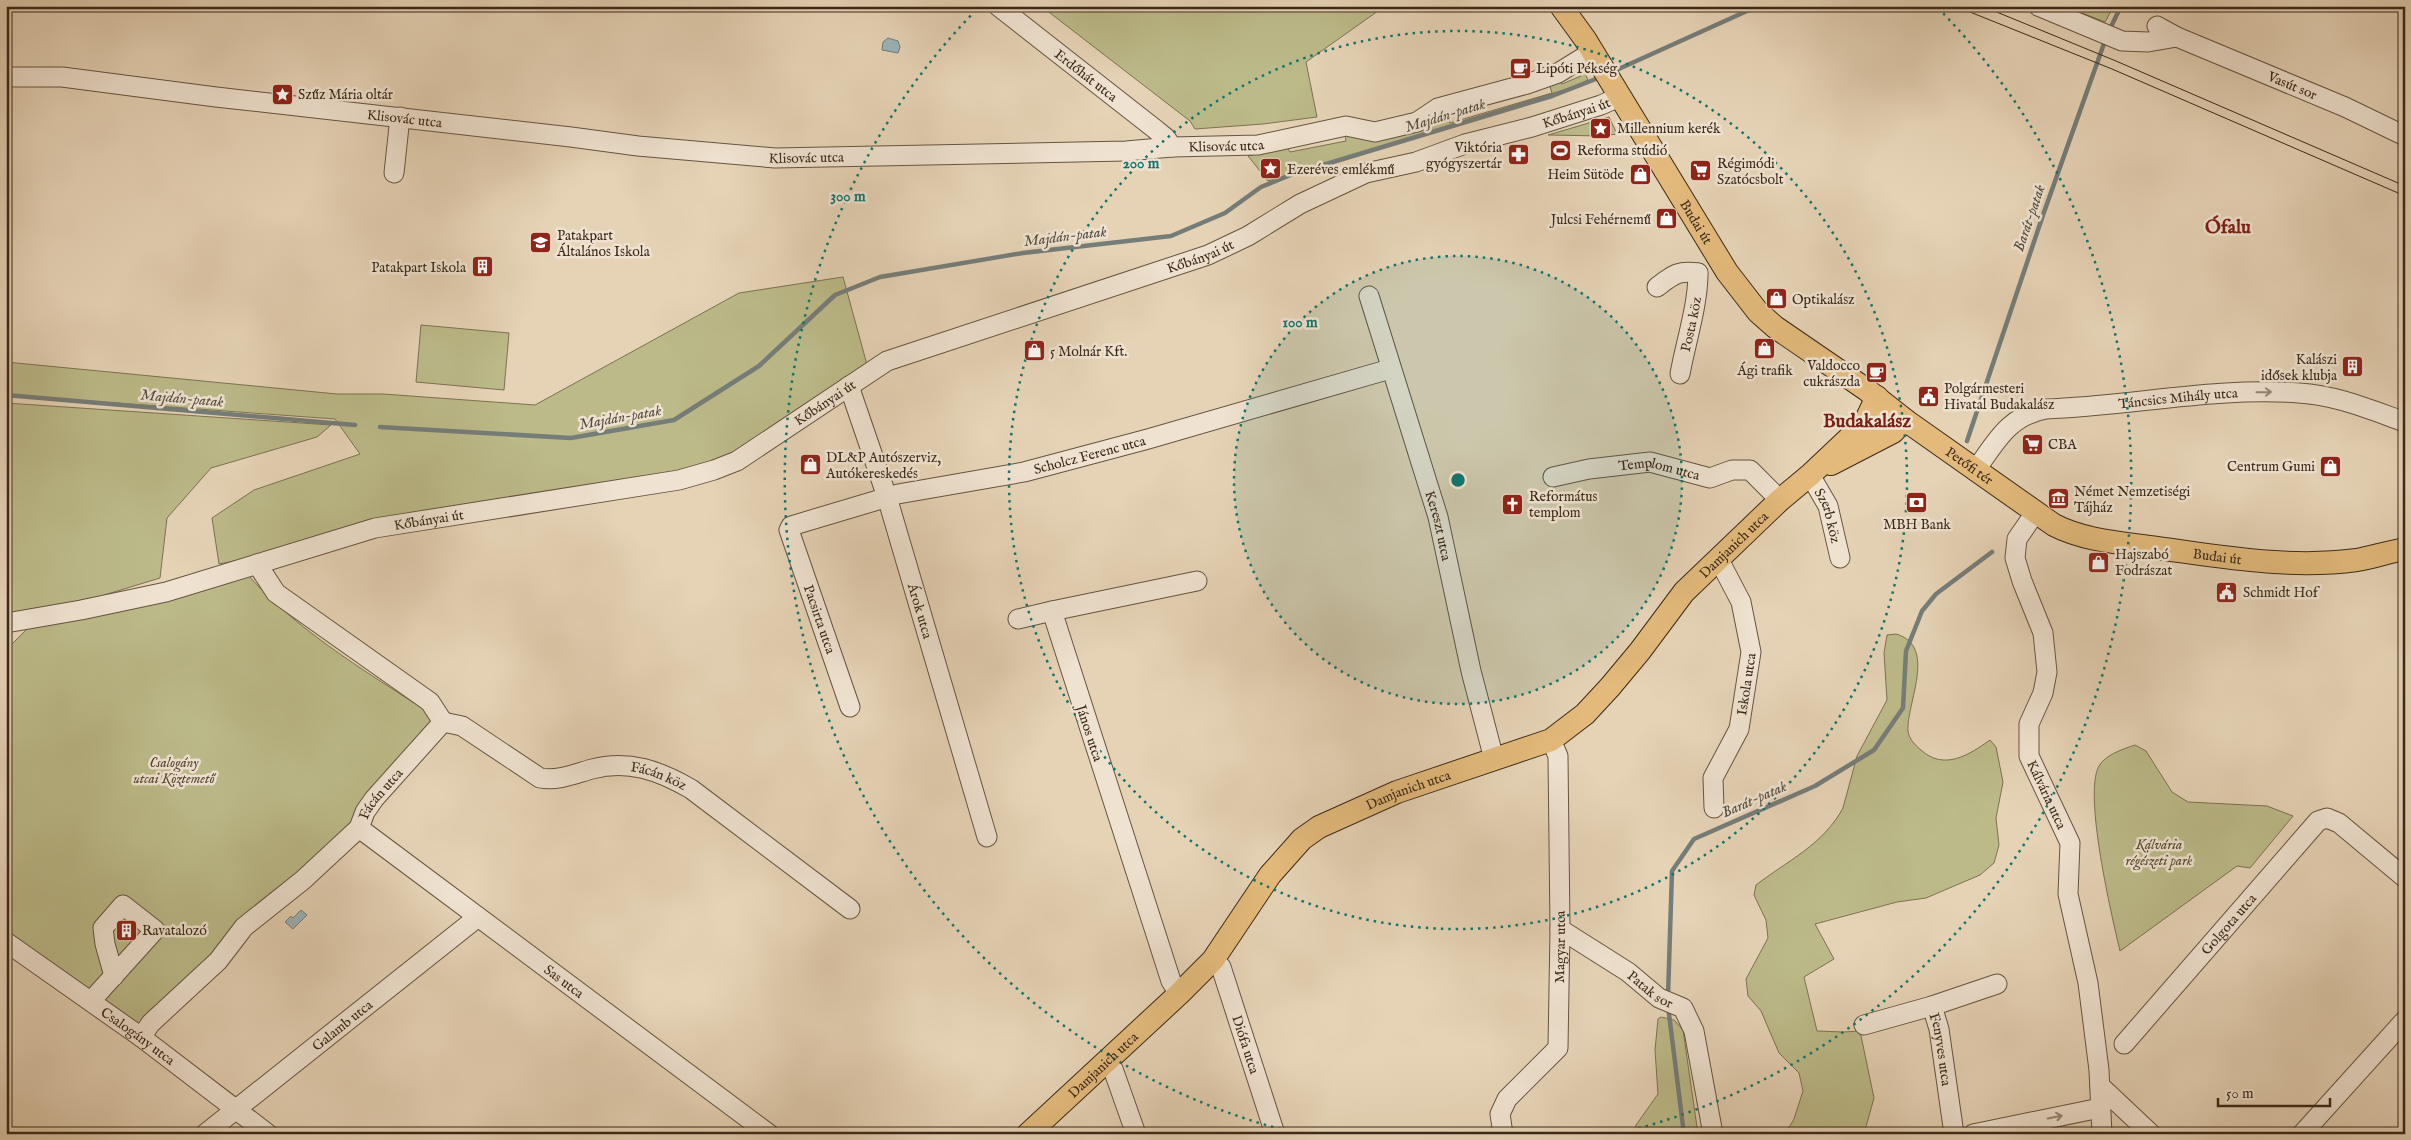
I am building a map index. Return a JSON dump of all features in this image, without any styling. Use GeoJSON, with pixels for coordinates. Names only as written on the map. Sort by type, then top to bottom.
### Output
{"type":"FeatureCollection","features":[{"type":"Feature","properties":{"kind":"main road","name":"Budai út"},"geometry":{"type":"LineString","coordinates":[[1561,6],[1596,57],[1720,260],[1744,295],[1775,327],[1877,397]]}},
{"type":"Feature","properties":{"kind":"main road","name":"Petőfi tér"},"geometry":{"type":"LineString","coordinates":[[1877,397],[1975,471],[2035,512]]}},
{"type":"Feature","properties":{"kind":"main road"},"geometry":{"type":"LineString","coordinates":[[1810,474],[1864,424],[1877,397]]}},
{"type":"Feature","properties":{"kind":"main road"},"geometry":{"type":"LineString","coordinates":[[1810,474],[1893,432],[1905,420]]}},
{"type":"Feature","properties":{"kind":"main road","name":"Damjanich utca"},"geometry":{"type":"LineString","coordinates":[[1028,1134],[1179,994],[1212,960],[1270,875],[1287,854],[1319,827],[1397,792],[1551,740],[1584,714],[1610,687],[1684,592],[1718,558],[1810,474]]}},
{"type":"Feature","properties":{"kind":"main road","name":"Budai út"},"geometry":{"type":"LineString","coordinates":[[2035,512],[2062,529],[2081,536],[2250,562],[2325,563],[2365,558],[2405,549]]}},
{"type":"Feature","properties":{"kind":"street","name":"Erdőhát utca"},"geometry":{"type":"LineString","coordinates":[[998,6],[1166,138],[1172,147]]}},
{"type":"Feature","properties":{"kind":"street"},"geometry":{"type":"LineString","coordinates":[[2038,6],[2122,41],[2148,42],[2177,38]]}},
{"type":"Feature","properties":{"kind":"street","name":"Vasút sor"},"geometry":{"type":"LineString","coordinates":[[2157,26],[2177,38],[2345,107],[2405,136]]}},
{"type":"Feature","properties":{"kind":"street","name":"Klisovác utca"},"geometry":{"type":"LineString","coordinates":[[6,77],[62,77],[571,136],[638,146],[775,158],[1126,151],[1172,147],[1258,145],[1340,127],[1351,127],[1370,132],[1417,122],[1438,108],[1527,84],[1596,57]]}},
{"type":"Feature","properties":{"kind":"street","name":"Kőbányai út"},"geometry":{"type":"LineString","coordinates":[[6,623],[166,592],[375,528],[631,488],[698,475],[737,461],[887,361],[909,352],[1208,255],[1248,236],[1300,204],[1366,173],[1416,162],[1465,144],[1532,127],[1601,105],[1616,92]]}},
{"type":"Feature","properties":{"kind":"street"},"geometry":{"type":"LineString","coordinates":[[394,173],[400,117]]}},
{"type":"Feature","properties":{"kind":"street"},"geometry":{"type":"LineString","coordinates":[[1657,287],[1674,274],[1687,271],[1698,273],[1720,260]]}},
{"type":"Feature","properties":{"kind":"street","name":"Posta köz"},"geometry":{"type":"LineString","coordinates":[[1680,374],[1698,293],[1698,273]]}},
{"type":"Feature","properties":{"kind":"street","name":"Kereszt utca"},"geometry":{"type":"LineString","coordinates":[[1369,296],[1390,369],[1438,517],[1471,671],[1494,759]]}},
{"type":"Feature","properties":{"kind":"street","name":"Scholcz Ferenc utca"},"geometry":{"type":"LineString","coordinates":[[789,530],[791,526],[887,497],[1024,472],[1148,439],[1390,369]]}},
{"type":"Feature","properties":{"kind":"street","name":"Árok utca"},"geometry":{"type":"LineString","coordinates":[[849,386],[887,497],[987,837]]}},
{"type":"Feature","properties":{"kind":"street","name":"Táncsics Mihály utca"},"geometry":{"type":"LineString","coordinates":[[1975,471],[1996,440],[2013,421],[2032,412],[2244,392],[2301,393],[2353,404],[2405,422]]}},
{"type":"Feature","properties":{"kind":"street","name":"Templom utca"},"geometry":{"type":"LineString","coordinates":[[1552,477],[1589,468],[1650,462],[1710,478],[1732,470],[1750,470],[1780,500]]}},
{"type":"Feature","properties":{"kind":"street","name":"Szerb köz"},"geometry":{"type":"LineString","coordinates":[[1810,474],[1828,506],[1840,558]]}},
{"type":"Feature","properties":{"kind":"street","name":"Kálvária utca"},"geometry":{"type":"LineString","coordinates":[[2035,512],[2016,539],[2016,558],[2022,581],[2043,633],[2047,672],[2043,693],[2029,724],[2029,756],[2070,844],[2068,894],[2088,983],[2100,1086],[2100,1108]]}},
{"type":"Feature","properties":{"kind":"street","name":"Pacsirta utca"},"geometry":{"type":"LineString","coordinates":[[789,530],[850,707]]}},
{"type":"Feature","properties":{"kind":"street","name":"Iskola utca"},"geometry":{"type":"LineString","coordinates":[[1714,808],[1713,778],[1739,729],[1751,652],[1741,602],[1727,571],[1718,558]]}},
{"type":"Feature","properties":{"kind":"street"},"geometry":{"type":"LineString","coordinates":[[257,564],[276,593],[430,702],[443,722]]}},
{"type":"Feature","properties":{"kind":"street"},"geometry":{"type":"LineString","coordinates":[[1018,618],[1197,581]]}},
{"type":"Feature","properties":{"kind":"street","name":"János utca"},"geometry":{"type":"LineString","coordinates":[[1052,611],[1170,981],[1179,994]]}},
{"type":"Feature","properties":{"kind":"street","name":"Fácán utca"},"geometry":{"type":"LineString","coordinates":[[141,1037],[151,1023],[218,961],[244,927],[303,880],[359,828],[374,800],[443,722]]}},
{"type":"Feature","properties":{"kind":"street","name":"Fácán köz"},"geometry":{"type":"LineString","coordinates":[[443,722],[462,726],[540,778],[552,780],[595,768],[626,765],[647,768],[669,776],[691,789],[850,909]]}},
{"type":"Feature","properties":{"kind":"street","name":"Magyar utca"},"geometry":{"type":"LineString","coordinates":[[1503,1134],[1500,1114],[1507,1099],[1558,1048],[1560,929],[1558,756],[1551,740]]}},
{"type":"Feature","properties":{"kind":"street","name":"Golgota utca"},"geometry":{"type":"LineString","coordinates":[[2124,1044],[2318,821],[2327,818],[2339,823],[2405,878]]}},
{"type":"Feature","properties":{"kind":"street","name":"Sas utca"},"geometry":{"type":"LineString","coordinates":[[359,828],[769,1134]]}},
{"type":"Feature","properties":{"kind":"street","name":"Galamb utca"},"geometry":{"type":"LineString","coordinates":[[205,1134],[478,917]]}},
{"type":"Feature","properties":{"kind":"street","name":"Patak sor"},"geometry":{"type":"LineString","coordinates":[[1560,929],[1628,972],[1659,998],[1683,1008],[1694,1031],[1713,1134]]}},
{"type":"Feature","properties":{"kind":"street","name":"Csalogány utca"},"geometry":{"type":"LineString","coordinates":[[6,942],[91,1000],[268,1134]]}},
{"type":"Feature","properties":{"kind":"street","name":"Diófa utca"},"geometry":{"type":"LineString","coordinates":[[1212,960],[1221,967],[1275,1134]]}},
{"type":"Feature","properties":{"kind":"street"},"geometry":{"type":"LineString","coordinates":[[91,1000],[114,976]]}},
{"type":"Feature","properties":{"kind":"street"},"geometry":{"type":"LineString","coordinates":[[1932,1006],[1997,984]]}},
{"type":"Feature","properties":{"kind":"street","name":"Fenyves utca"},"geometry":{"type":"LineString","coordinates":[[1864,1025],[1932,1006],[1939,1029],[1954,1134]]}},
{"type":"Feature","properties":{"kind":"street"},"geometry":{"type":"LineString","coordinates":[[2302,1134],[2405,1020]]}},
{"type":"Feature","properties":{"kind":"street"},"geometry":{"type":"LineString","coordinates":[[1108,1061],[1113,1069],[1136,1134]]}},
{"type":"Feature","properties":{"kind":"street"},"geometry":{"type":"LineString","coordinates":[[2100,1086],[2152,1134]]}},
{"type":"Feature","properties":{"kind":"street"},"geometry":{"type":"LineString","coordinates":[[1973,1134],[2100,1108],[2102,1134]]}},
{"type":"Feature","properties":{"kind":"green space"},"geometry":{"type":"Polygon","coordinates":[[[1041,6],[1385,6],[1306,62],[1317,117],[1263,124],[1195,129],[1190,121],[1041,6]]]}},
{"type":"Feature","properties":{"kind":"green space"},"geometry":{"type":"Polygon","coordinates":[[[2064,6],[2114,6],[2105,22],[2064,6]]]}},
{"type":"Feature","properties":{"kind":"green space"},"geometry":{"type":"Polygon","coordinates":[[[1583,69],[1588,80],[1570,88],[1268,181],[1248,156],[1287,147],[1290,152],[1346,141],[1345,134],[1369,140],[1447,112],[1450,123],[1552,93],[1549,83],[1560,79],[1562,84],[1581,76],[1578,70],[1583,69]]]}},
{"type":"Feature","properties":{"kind":"green space"},"geometry":{"type":"Polygon","coordinates":[[[1609,117],[1617,134],[1602,136],[1548,135],[1609,117]]]}},
{"type":"Feature","properties":{"kind":"green space"},"geometry":{"type":"Polygon","coordinates":[[[843,277],[869,372],[737,461],[219,564],[212,518],[254,490],[360,454],[335,419],[6,395],[6,362],[337,394],[383,394],[535,405],[739,293],[843,277]]]}},
{"type":"Feature","properties":{"kind":"green space"},"geometry":{"type":"Polygon","coordinates":[[[421,325],[509,333],[504,390],[416,382],[421,325]]]}},
{"type":"Feature","properties":{"kind":"green space"},"geometry":{"type":"Polygon","coordinates":[[[6,403],[331,425],[317,437],[211,468],[167,518],[160,578],[65,607],[6,618],[6,403]]]}},
{"type":"Feature","properties":{"kind":"green space","name":"Csalogány utcai Köztemető"},"geometry":{"type":"Polygon","coordinates":[[[248,575],[269,597],[316,636],[366,672],[443,722],[374,799],[141,1037],[6,929],[6,650],[28,628],[118,612],[248,575]]]}},
{"type":"Feature","properties":{"kind":"green space"},"geometry":{"type":"Polygon","coordinates":[[[1896,634],[1908,641],[1915,650],[1918,663],[1908,731],[1915,744],[1930,756],[1947,760],[1974,751],[1990,740],[1996,747],[2003,782],[1996,818],[1999,845],[1994,863],[1980,875],[1926,898],[1897,902],[1815,924],[1834,959],[1804,977],[1817,1031],[1860,1031],[1874,1098],[1864,1134],[1785,1134],[1794,1119],[1803,1091],[1799,1073],[1779,1053],[1761,1011],[1748,996],[1746,979],[1768,938],[1766,920],[1754,895],[1756,885],[1815,842],[1835,821],[1843,808],[1857,756],[1887,700],[1884,653],[1887,635],[1896,634]]]}},
{"type":"Feature","properties":{"kind":"green space","name":"Kálvária régészeti park"},"geometry":{"type":"Polygon","coordinates":[[[2135,745],[2146,751],[2172,792],[2188,802],[2267,806],[2293,816],[2250,868],[2237,866],[2120,951],[2100,856],[2094,802],[2095,781],[2099,766],[2105,759],[2125,748],[2135,745]]]}},
{"type":"Feature","properties":{"kind":"green space"},"geometry":{"type":"Polygon","coordinates":[[[1661,1017],[1674,1020],[1683,1030],[1698,1134],[1634,1134],[1636,1125],[1658,1094],[1655,1050],[1658,1019],[1661,1017]]]}},
{"type":"Feature","properties":{"kind":"water"},"geometry":{"type":"Polygon","coordinates":[[[888,38],[898,41],[900,47],[898,53],[882,50],[883,42],[888,38]]]}},
{"type":"Feature","properties":{"kind":"water"},"geometry":{"type":"Polygon","coordinates":[[[301,910],[307,915],[293,929],[285,922],[291,916],[293,918],[301,910]]]}},
{"type":"Feature","properties":{"kind":"waterway","name":"Majdán-patak"},"geometry":{"type":"LineString","coordinates":[[1612,72],[1758,6]]}},
{"type":"Feature","properties":{"kind":"waterway","name":"Barát-patak"},"geometry":{"type":"LineString","coordinates":[[2109,31],[2121,6]]}},
{"type":"Feature","properties":{"kind":"waterway","name":"Barát-patak"},"geometry":{"type":"LineString","coordinates":[[1967,441],[2043,215],[2106,38]]}},
{"type":"Feature","properties":{"kind":"waterway","name":"Majdán-patak"},"geometry":{"type":"LineString","coordinates":[[380,427],[571,438],[674,420],[759,366],[835,295],[880,277],[1023,253],[1171,236],[1225,213],[1261,187],[1293,174],[1552,96],[1601,77]]}},
{"type":"Feature","properties":{"kind":"waterway","name":"Majdán-patak"},"geometry":{"type":"LineString","coordinates":[[6,395],[355,425]]}},
{"type":"Feature","properties":{"kind":"waterway","name":"Barát-patak"},"geometry":{"type":"LineString","coordinates":[[1668,996],[1672,871],[1694,839],[1815,786],[1874,750],[1903,708],[1906,651],[1922,611],[1936,594],[1992,552]]}},
{"type":"Feature","properties":{"kind":"waterway","name":"Barát-patak"},"geometry":{"type":"LineString","coordinates":[[1668,1006],[1684,1134]]}},
{"type":"Feature","properties":{"kind":"tram line"},"geometry":{"type":"LineString","coordinates":[[1955,6],[2112,69],[2405,196]]}},
{"type":"Feature","properties":{"kind":"tram line"},"geometry":{"type":"LineString","coordinates":[[1982,6],[2116,61],[2405,186]]}},
{"type":"Feature","properties":{"kind":"place","name":"Lipóti Pékség"},"geometry":{"type":"Point","coordinates":[1520,68]}},
{"type":"Feature","properties":{"kind":"place","name":"Szűz Mária oltár"},"geometry":{"type":"Point","coordinates":[282,94]}},
{"type":"Feature","properties":{"kind":"place","name":"Millennium kerék"},"geometry":{"type":"Point","coordinates":[1601,128]}},
{"type":"Feature","properties":{"kind":"place","name":"Reforma stúdió"},"geometry":{"type":"Point","coordinates":[1561,150]}},
{"type":"Feature","properties":{"kind":"place","name":"Viktória gyógyszertár"},"geometry":{"type":"Point","coordinates":[1518,155]}},
{"type":"Feature","properties":{"kind":"place","name":"Ezeréves emlékmű"},"geometry":{"type":"Point","coordinates":[1271,169]}},
{"type":"Feature","properties":{"kind":"place","name":"Régimódi Szatócsbolt"},"geometry":{"type":"Point","coordinates":[1701,171]}},
{"type":"Feature","properties":{"kind":"place","name":"Heim Sütöde"},"geometry":{"type":"Point","coordinates":[1640,174]}},
{"type":"Feature","properties":{"kind":"place","name":"Julcsi Fehérnemű"},"geometry":{"type":"Point","coordinates":[1667,219]}},
{"type":"Feature","properties":{"kind":"place","name":"Patakpart Általános Iskola"},"geometry":{"type":"Point","coordinates":[541,243]}},
{"type":"Feature","properties":{"kind":"place","name":"Patakpart Iskola"},"geometry":{"type":"Point","coordinates":[482,267]}},
{"type":"Feature","properties":{"kind":"place","name":"Optikalász"},"geometry":{"type":"Point","coordinates":[1776,299]}},
{"type":"Feature","properties":{"kind":"place","name":"Ági trafik"},"geometry":{"type":"Point","coordinates":[1765,348]}},
{"type":"Feature","properties":{"kind":"place","name":"5 Molnár Kft."},"geometry":{"type":"Point","coordinates":[1034,351]}},
{"type":"Feature","properties":{"kind":"place","name":"Kalászi idősek klubja"},"geometry":{"type":"Point","coordinates":[2353,367]}},
{"type":"Feature","properties":{"kind":"place","name":"Valdocco cukrászda"},"geometry":{"type":"Point","coordinates":[1876,373]}},
{"type":"Feature","properties":{"kind":"place","name":"Polgármesteri Hivatal Budakalász"},"geometry":{"type":"Point","coordinates":[1928,396]}},
{"type":"Feature","properties":{"kind":"place","name":"CBA"},"geometry":{"type":"Point","coordinates":[2032,444]}},
{"type":"Feature","properties":{"kind":"place","name":"DL&P Autószerviz, Autókereskedés"},"geometry":{"type":"Point","coordinates":[810,465]}},
{"type":"Feature","properties":{"kind":"place","name":"Centrum Gumi"},"geometry":{"type":"Point","coordinates":[2331,466]}},
{"type":"Feature","properties":{"kind":"place","name":"Német Nemzetiségi Tájház"},"geometry":{"type":"Point","coordinates":[2058,499]}},
{"type":"Feature","properties":{"kind":"place","name":"MBH Bank"},"geometry":{"type":"Point","coordinates":[1917,502]}},
{"type":"Feature","properties":{"kind":"place","name":"Református templom"},"geometry":{"type":"Point","coordinates":[1513,504]}},
{"type":"Feature","properties":{"kind":"place","name":"Hajszabó Fodrászat"},"geometry":{"type":"Point","coordinates":[2099,562]}},
{"type":"Feature","properties":{"kind":"place","name":"Schmidt Hof"},"geometry":{"type":"Point","coordinates":[2227,592]}},
{"type":"Feature","properties":{"kind":"place","name":"Ravatalozó"},"geometry":{"type":"Point","coordinates":[126,930]}},
{"type":"Feature","properties":{"kind":"district","name":"Ófalu"},"geometry":{"type":"Point","coordinates":[2228,226]}},
{"type":"Feature","properties":{"kind":"district","name":"Budakalász"},"geometry":{"type":"Point","coordinates":[1867,420]}}]}
